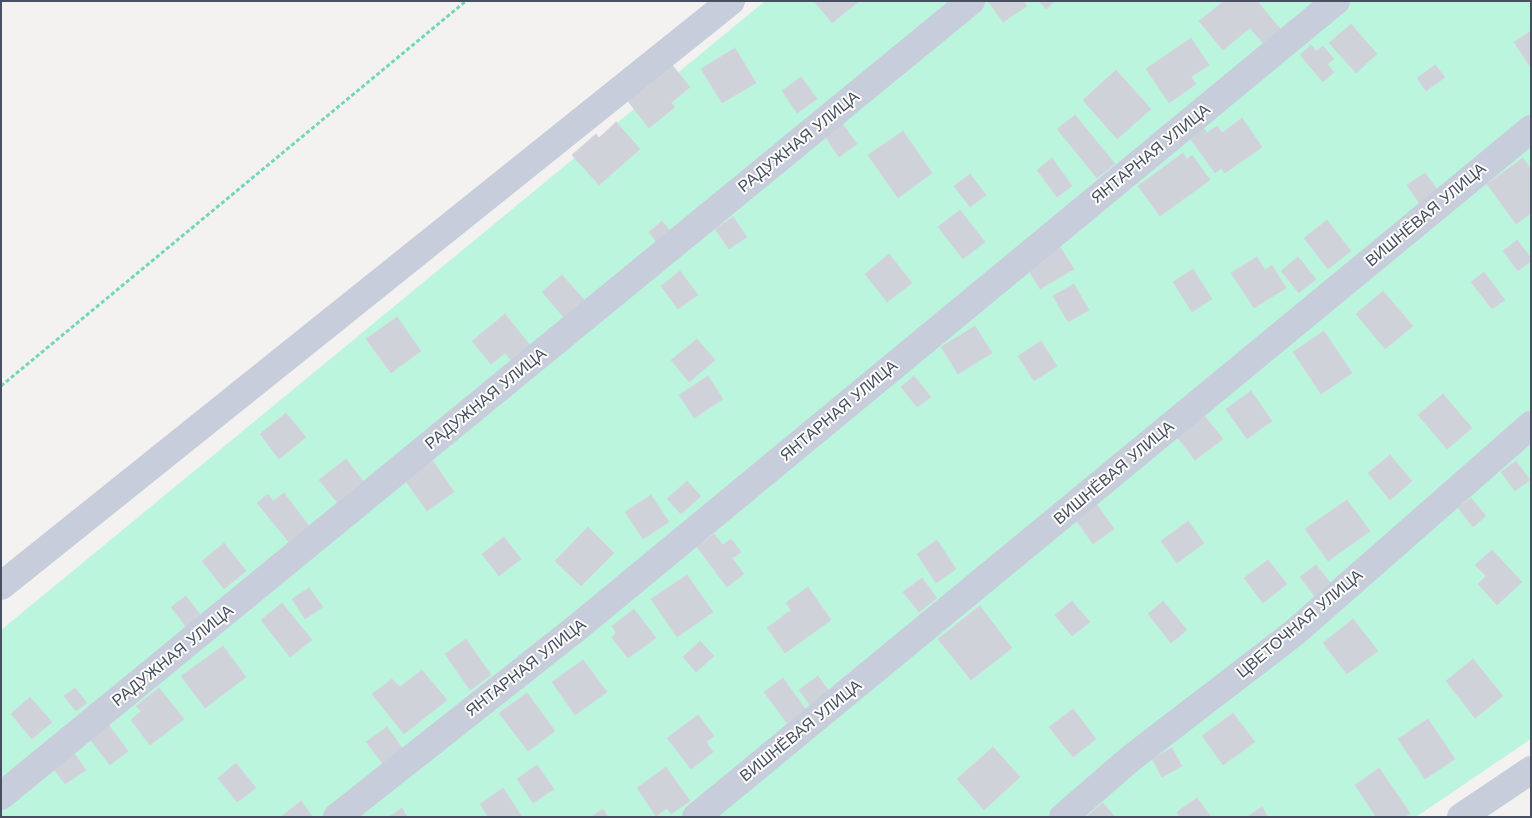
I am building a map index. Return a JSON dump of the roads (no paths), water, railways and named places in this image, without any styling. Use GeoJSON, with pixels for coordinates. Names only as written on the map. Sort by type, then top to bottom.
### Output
{"type":"FeatureCollection","features":[{"type":"Feature","properties":{"kind":"street"},"geometry":{"type":"LineString","coordinates":[[1,586],[731,1]]}},
{"type":"Feature","properties":{"kind":"street","name":"РАДУЖНАЯ УЛИЦА"},"geometry":{"type":"LineString","coordinates":[[1,796],[970,1]]}},
{"type":"Feature","properties":{"kind":"street","name":"ЯНТАРНАЯ УЛИЦА"},"geometry":{"type":"LineString","coordinates":[[337,817],[579,626],[1336,1]]}},
{"type":"Feature","properties":{"kind":"street","name":"ВИШНЁВАЯ УЛИЦА"},"geometry":{"type":"LineString","coordinates":[[696,817],[1531,128]]}},
{"type":"Feature","properties":{"kind":"street","name":"ЦВЕТОЧНАЯ УЛИЦА"},"geometry":{"type":"LineString","coordinates":[[1063,817],[1130,759],[1294,633],[1531,424]]}},
{"type":"Feature","properties":{"kind":"street"},"geometry":{"type":"LineString","coordinates":[[1461,817],[1531,770]]}}]}
